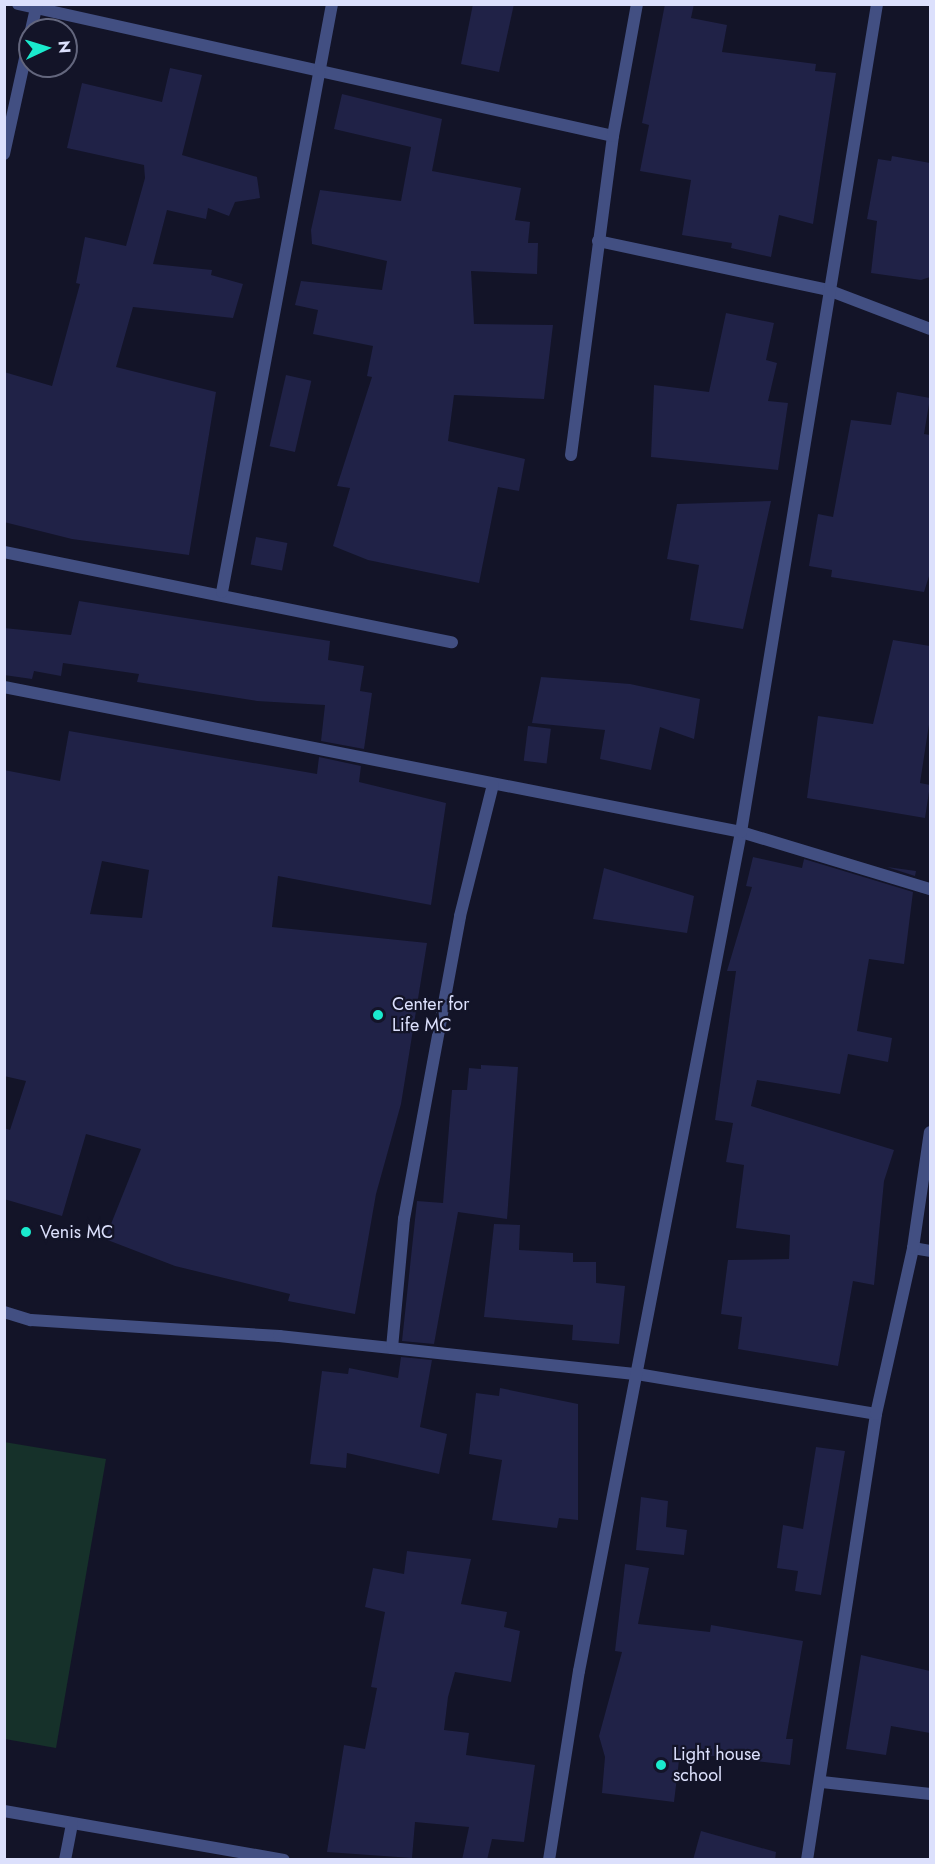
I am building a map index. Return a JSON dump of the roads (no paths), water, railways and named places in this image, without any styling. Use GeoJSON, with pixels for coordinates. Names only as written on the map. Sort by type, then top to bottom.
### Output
{"type":"FeatureCollection","features":[{"type":"Feature","properties":{"kind":"street"},"geometry":{"type":"LineString","coordinates":[[18,4],[320,74],[613,136]]}},
{"type":"Feature","properties":{"kind":"street"},"geometry":{"type":"LineString","coordinates":[[222,592],[332,4]]}},
{"type":"Feature","properties":{"kind":"street"},"geometry":{"type":"LineString","coordinates":[[571,454],[613,136],[637,4]]}},
{"type":"Feature","properties":{"kind":"street"},"geometry":{"type":"LineString","coordinates":[[549,1860],[637,1374],[741,832],[828,290],[877,4]]}},
{"type":"Feature","properties":{"kind":"street"},"geometry":{"type":"LineString","coordinates":[[4,154],[21,78]]}},
{"type":"Feature","properties":{"kind":"street"},"geometry":{"type":"LineString","coordinates":[[598,241],[828,290],[930,329]]}},
{"type":"Feature","properties":{"kind":"street"},"geometry":{"type":"LineString","coordinates":[[4,552],[222,592],[452,642]]}},
{"type":"Feature","properties":{"kind":"street"},"geometry":{"type":"LineString","coordinates":[[4,687],[741,832],[930,889]]}},
{"type":"Feature","properties":{"kind":"street"},"geometry":{"type":"LineString","coordinates":[[392,1348],[404,1219],[460,916],[492,784]]}},
{"type":"Feature","properties":{"kind":"street"},"geometry":{"type":"LineString","coordinates":[[807,1860],[822,1782],[876,1414],[913,1248],[930,1132]]}},
{"type":"Feature","properties":{"kind":"street"},"geometry":{"type":"LineString","coordinates":[[913,1248],[930,1251]]}},
{"type":"Feature","properties":{"kind":"street"},"geometry":{"type":"LineString","coordinates":[[4,1312],[31,1320],[392,1348],[637,1374],[876,1414]]}},
{"type":"Feature","properties":{"kind":"street"},"geometry":{"type":"LineString","coordinates":[[822,1782],[930,1794]]}},
{"type":"Feature","properties":{"kind":"street"},"geometry":{"type":"LineString","coordinates":[[4,1811],[284,1860]]}},
{"type":"Feature","properties":{"kind":"street"},"geometry":{"type":"LineString","coordinates":[[65,1860],[72,1824]]}},
{"type":"Feature","properties":{"kind":"place","name":"Center for Life MC"},"geometry":{"type":"Point","coordinates":[378,1015]}},
{"type":"Feature","properties":{"kind":"place","name":"Venis MC"},"geometry":{"type":"Point","coordinates":[26,1232]}},
{"type":"Feature","properties":{"kind":"place","name":"Light house school"},"geometry":{"type":"Point","coordinates":[661,1765]}}]}
